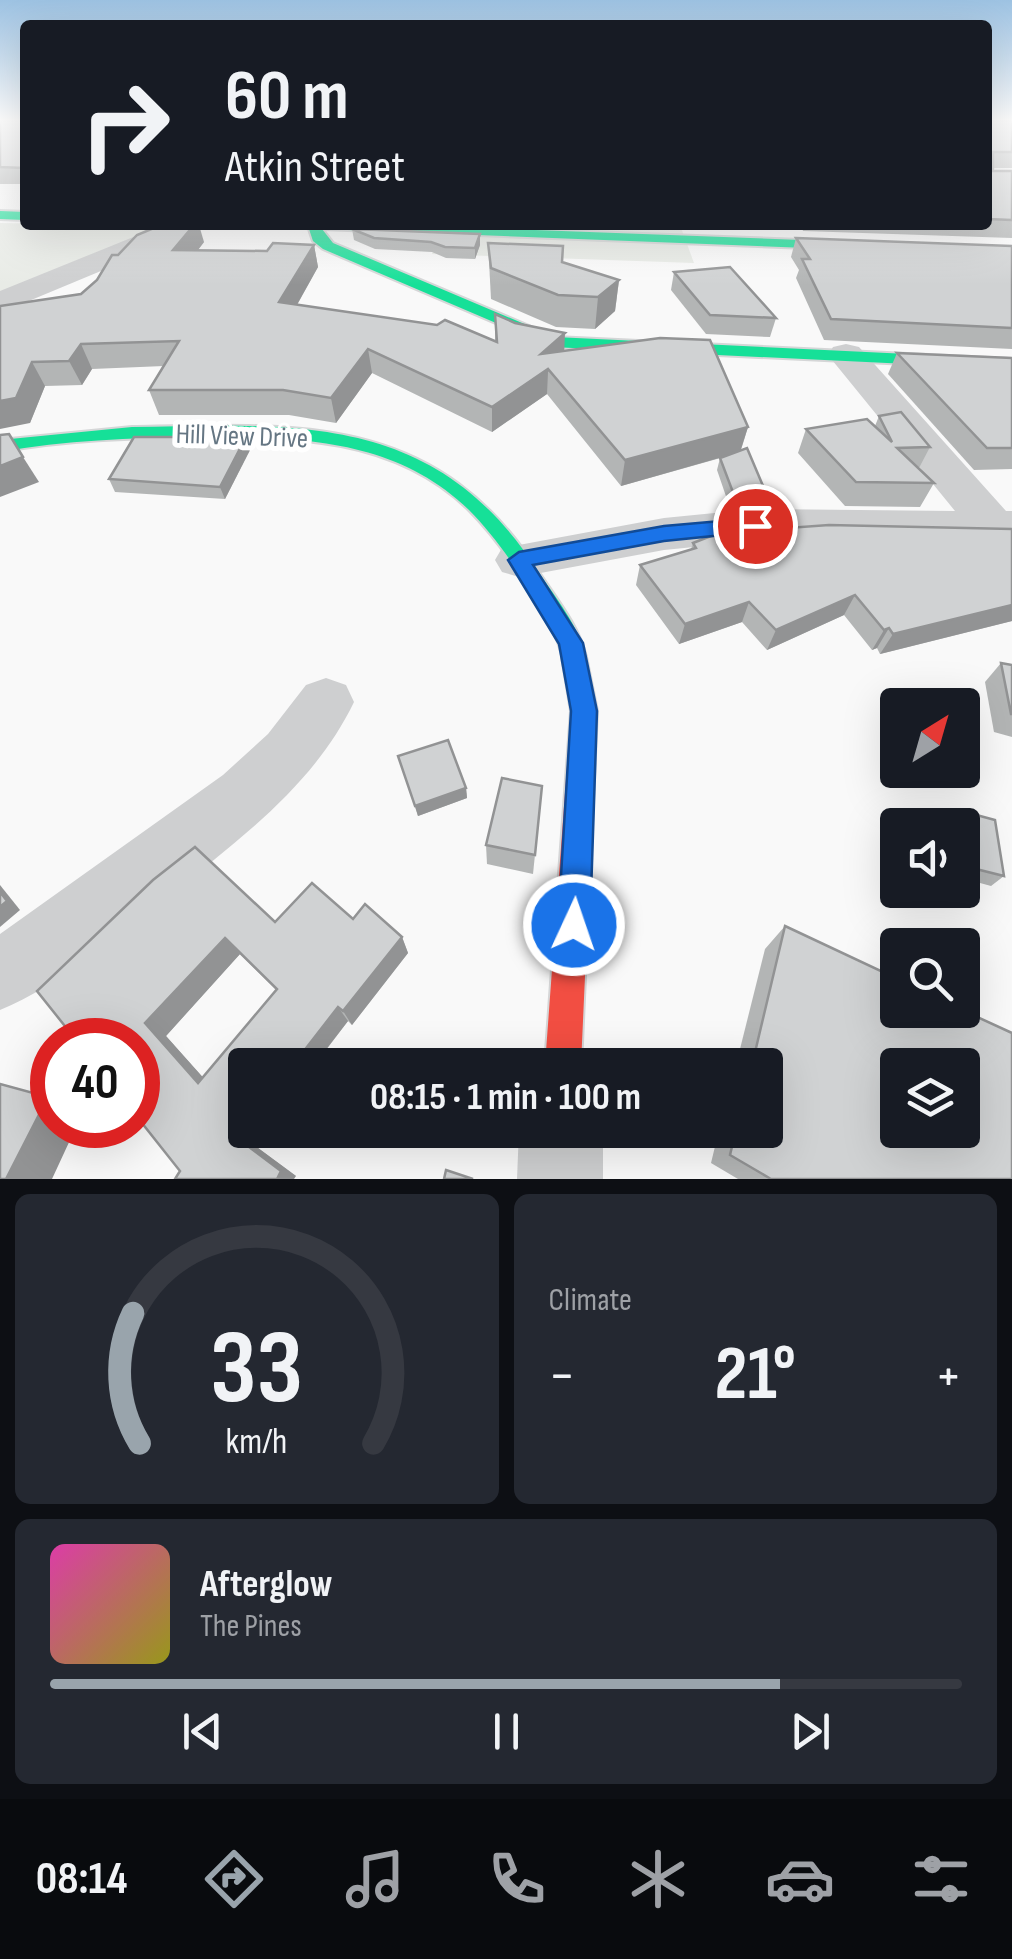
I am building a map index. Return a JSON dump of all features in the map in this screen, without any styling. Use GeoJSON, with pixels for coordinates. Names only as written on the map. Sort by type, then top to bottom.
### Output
{"type":"FeatureCollection","features":[{"type":"Feature","properties":{"kind":"street"},"geometry":{"type":"LineString","coordinates":[[0,303],[174,230]]}},
{"type":"Feature","properties":{"kind":"street"},"geometry":{"type":"LineString","coordinates":[[317,230],[318,238],[328,246],[552,342],[1012,364]]}},
{"type":"Feature","properties":{"kind":"street"},"geometry":{"type":"LineString","coordinates":[[423,230],[1012,252]]}},
{"type":"Feature","properties":{"kind":"street"},"geometry":{"type":"LineString","coordinates":[[846,355],[1002,526]]}},
{"type":"Feature","properties":{"kind":"street","name":"Hill View Drive"},"geometry":{"type":"LineString","coordinates":[[0,446],[47,437],[122,432],[289,432],[364,444],[424,470],[476,505],[519,560],[571,643],[584,711],[564,1048]]}},
{"type":"Feature","properties":{"kind":"street"},"geometry":{"type":"LineString","coordinates":[[519,560],[664,534],[755,526],[1002,526]]}},
{"type":"Feature","properties":{"kind":"street"},"geometry":{"type":"LineString","coordinates":[[0,973],[71,927],[245,796],[289,754],[326,702]]}},
{"type":"Feature","properties":{"kind":"street"},"geometry":{"type":"LineString","coordinates":[[560,1179],[561,1148]]}},
{"type":"Feature","properties":{"kind":"shaded area"},"geometry":{"type":"Polygon","coordinates":[[[0,223],[20,223],[20,230],[157,230],[0,292],[0,223]]]}},
{"type":"Feature","properties":{"kind":"shaded area"},"geometry":{"type":"Polygon","coordinates":[[[439,230],[682,230],[694,263],[432,254],[439,230]]]}},
{"type":"Feature","properties":{"kind":"building"},"geometry":{"type":"Polygon","coordinates":[[[992,175],[1012,175],[1012,220],[992,219],[992,175]]]}},
{"type":"Feature","properties":{"kind":"building"},"geometry":{"type":"Polygon","coordinates":[[[149,230],[190,230],[173,250],[267,251],[273,243],[314,245],[279,302],[437,325],[445,320],[497,342],[495,314],[515,323],[565,333],[541,354],[660,338],[710,340],[748,427],[625,460],[548,369],[492,407],[368,349],[331,398],[283,390],[149,390],[179,341],[81,344],[69,361],[32,362],[16,398],[0,401],[0,306],[81,294],[97,280],[112,255],[118,255],[137,235],[149,230]]]}},
{"type":"Feature","properties":{"kind":"building"},"geometry":{"type":"Polygon","coordinates":[[[354,230],[480,234],[475,248],[374,238],[354,230]]]}},
{"type":"Feature","properties":{"kind":"building"},"geometry":{"type":"Polygon","coordinates":[[[796,238],[1012,246],[1012,328],[831,319],[802,259],[810,259],[796,238]]]}},
{"type":"Feature","properties":{"kind":"building"},"geometry":{"type":"Polygon","coordinates":[[[488,243],[563,246],[562,262],[619,280],[598,297],[558,295],[491,268],[488,243]]]}},
{"type":"Feature","properties":{"kind":"building"},"geometry":{"type":"Polygon","coordinates":[[[730,267],[776,318],[710,315],[674,272],[730,267]]]}},
{"type":"Feature","properties":{"kind":"building"},"geometry":{"type":"Polygon","coordinates":[[[897,353],[1012,358],[1012,448],[987,448],[897,353]]]}},
{"type":"Feature","properties":{"kind":"building"},"geometry":{"type":"Polygon","coordinates":[[[901,412],[930,447],[897,448],[934,483],[856,482],[806,429],[867,419],[892,442],[879,416],[901,412]]]}},
{"type":"Feature","properties":{"kind":"building"},"geometry":{"type":"Polygon","coordinates":[[[9,434],[23,457],[0,466],[0,435],[9,434]]]}},
{"type":"Feature","properties":{"kind":"building"},"geometry":{"type":"Polygon","coordinates":[[[134,437],[246,437],[220,487],[109,479],[134,437]]]}},
{"type":"Feature","properties":{"kind":"building"},"geometry":{"type":"Polygon","coordinates":[[[747,448],[766,493],[734,495],[720,458],[747,448]]]}},
{"type":"Feature","properties":{"kind":"building"},"geometry":{"type":"Polygon","coordinates":[[[762,524],[788,528],[829,525],[1012,529],[1012,605],[893,634],[889,628],[884,630],[855,595],[776,630],[749,602],[685,624],[640,565],[696,548],[693,543],[734,527],[762,524]]]}},
{"type":"Feature","properties":{"kind":"building"},"geometry":{"type":"Polygon","coordinates":[[[1001,663],[1012,665],[1012,714],[1011,714],[1001,663]]]}},
{"type":"Feature","properties":{"kind":"building"},"geometry":{"type":"Polygon","coordinates":[[[448,740],[466,788],[415,806],[398,756],[448,740]]]}},
{"type":"Feature","properties":{"kind":"building"},"geometry":{"type":"Polygon","coordinates":[[[502,778],[542,786],[535,855],[486,845],[502,778]]]}},
{"type":"Feature","properties":{"kind":"building"},"geometry":{"type":"Polygon","coordinates":[[[980,816],[995,820],[1004,876],[980,870],[980,816]]]}},
{"type":"Feature","properties":{"kind":"building"},"geometry":{"type":"Polygon","coordinates":[[[195,847],[275,922],[312,883],[353,919],[365,904],[402,937],[343,1011],[338,1007],[306,1048],[228,1048],[228,1148],[250,1148],[281,1171],[277,1179],[175,1179],[180,1171],[160,1146],[160,1040],[198,1083],[277,989],[225,938],[150,1018],[58,1018],[37,991],[153,880],[195,847]]]}},
{"type":"Feature","properties":{"kind":"building"},"geometry":{"type":"Polygon","coordinates":[[[785,926],[880,971],[880,1028],[980,1028],[980,1018],[1012,1033],[1012,1179],[771,1179],[730,1155],[732,1148],[783,1148],[783,1048],[756,1048],[785,926]]]}},
{"type":"Feature","properties":{"kind":"building"},"geometry":{"type":"Polygon","coordinates":[[[0,1084],[30,1092],[30,1132],[6,1179],[0,1179],[0,1084]]]}},
{"type":"Feature","properties":{"kind":"building"},"geometry":{"type":"Polygon","coordinates":[[[446,1170],[473,1179],[444,1179],[446,1170]]]}},
{"type":"Feature","properties":{"kind":"traffic: fast"},"geometry":{"type":"LineString","coordinates":[[0,215],[20,216]]}},
{"type":"Feature","properties":{"kind":"traffic: fast"},"geometry":{"type":"LineString","coordinates":[[316,230],[318,238],[328,246],[552,342],[1012,364]]}},
{"type":"Feature","properties":{"kind":"traffic: fast"},"geometry":{"type":"LineString","coordinates":[[437,230],[1012,252]]}},
{"type":"Feature","properties":{"kind":"traffic: fast"},"geometry":{"type":"LineString","coordinates":[[0,446],[106,434],[250,432],[326,436],[378,448],[438,477],[476,506],[516,554],[571,643],[574,657]]}},
{"type":"Feature","properties":{"kind":"traffic: jam"},"geometry":{"type":"LineString","coordinates":[[564,1048],[584,711],[574,657]]}},
{"type":"Feature","properties":{"kind":"route"},"geometry":{"type":"LineString","coordinates":[[574,925],[584,711],[571,643],[519,560],[664,534],[755,526]]}}]}
